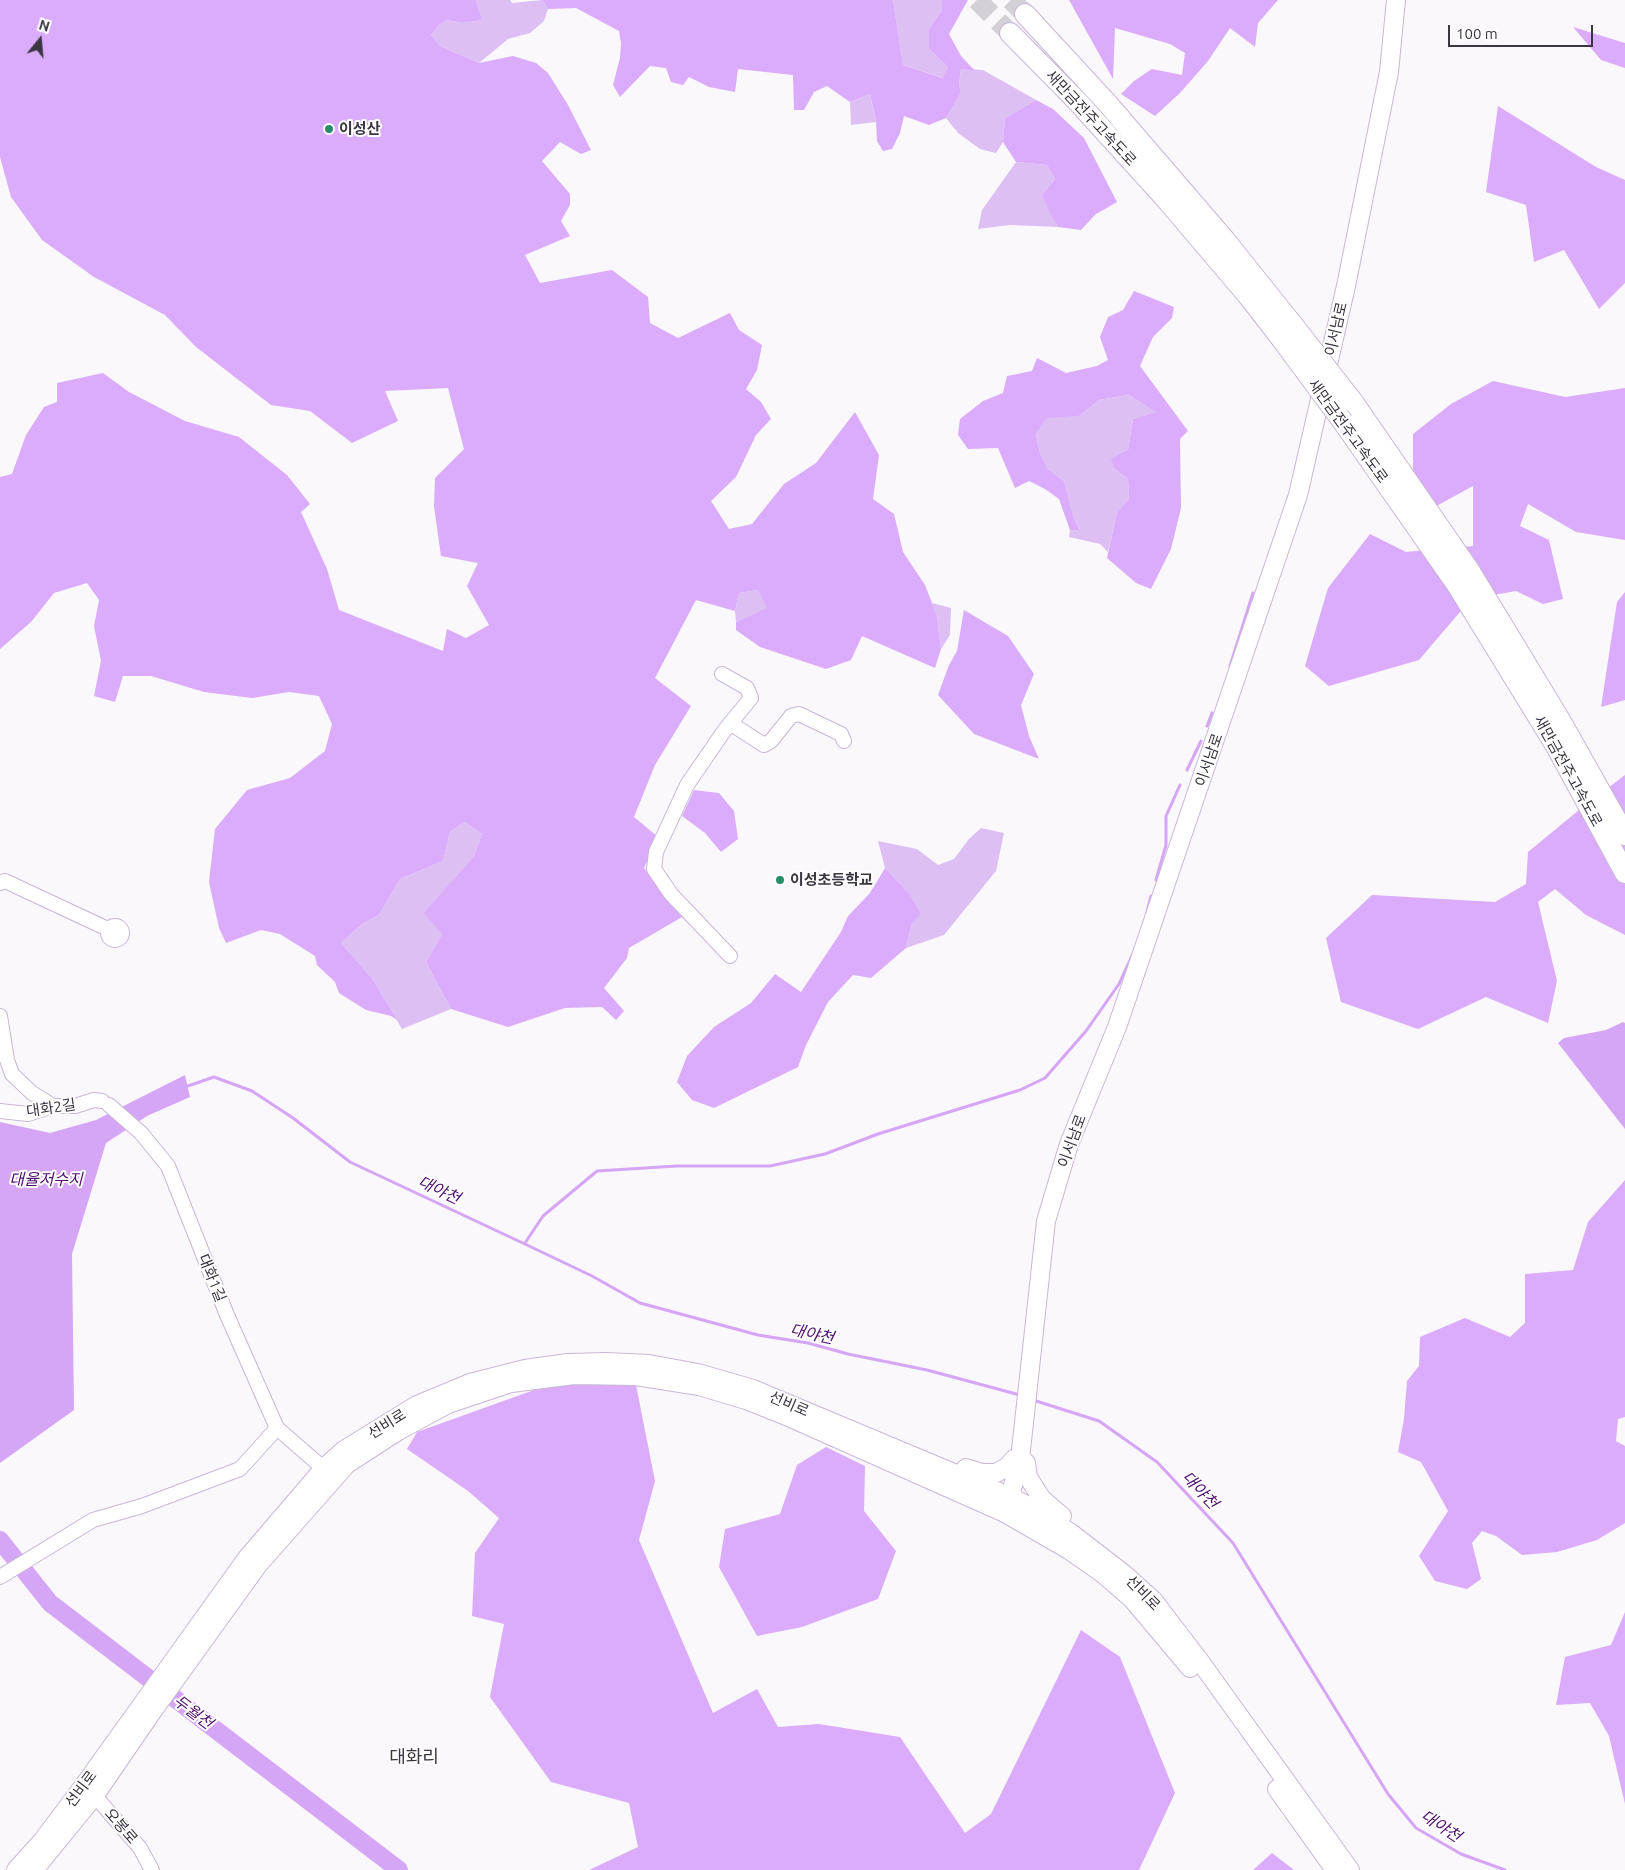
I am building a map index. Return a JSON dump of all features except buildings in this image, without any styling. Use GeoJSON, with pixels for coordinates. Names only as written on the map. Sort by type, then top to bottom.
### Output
{"type":"FeatureCollection","features":[{"type":"Feature","properties":{"kind":"highway","name":"새만금전주고속도로"},"geometry":{"type":"LineString","coordinates":[[1025,14],[1108,104],[1171,191]]}},
{"type":"Feature","properties":{"kind":"highway","name":"새만금전주고속도로"},"geometry":{"type":"LineString","coordinates":[[1010,34],[1171,191],[1189,211],[1249,297],[1288,333],[1353,402],[1469,570],[1560,720],[1625,835]]}},
{"type":"Feature","properties":{"kind":"highway","name":"새만금전주고속도로"},"geometry":{"type":"LineString","coordinates":[[1288,333],[1343,422],[1457,585],[1556,746],[1625,873]]}},
{"type":"Feature","properties":{"kind":"main road","name":"이서남로"},"geometry":{"type":"LineString","coordinates":[[1008,1505],[1020,1459],[1046,1222],[1069,1144],[1120,1018],[1298,495],[1346,286],[1387,82],[1396,0]]}},
{"type":"Feature","properties":{"kind":"main road","name":"선비로"},"geometry":{"type":"LineString","coordinates":[[34,1870],[172,1672],[247,1558],[329,1473],[344,1450],[418,1405],[470,1383],[525,1369],[568,1363],[606,1362],[649,1364],[688,1371],[754,1389],[961,1475],[1008,1505],[1102,1573],[1132,1599],[1184,1659],[1335,1870]]}},
{"type":"Feature","properties":{"kind":"main road","name":"선비로"},"geometry":{"type":"LineString","coordinates":[[329,1473],[347,1464],[398,1431],[448,1404],[511,1383],[574,1375],[636,1376],[699,1386],[746,1400],[878,1455],[1008,1505],[1036,1510],[1071,1533],[1124,1574],[1153,1600],[1199,1660],[1350,1870]]}},
{"type":"Feature","properties":{"kind":"main road"},"geometry":{"type":"LineString","coordinates":[[961,1475],[966,1468],[982,1473],[996,1473],[1007,1467],[1014,1458],[1020,1459],[1026,1463],[1028,1477],[1042,1499],[1074,1525],[1071,1533]]}},
{"type":"Feature","properties":{"kind":"main road","name":"선비로"},"geometry":{"type":"LineString","coordinates":[[16,1870],[90,1790]]}},
{"type":"Feature","properties":{"kind":"street"},"geometry":{"type":"LineString","coordinates":[[722,674],[746,688],[750,698],[730,723],[687,785],[656,852],[654,869],[671,894],[730,956]]}},
{"type":"Feature","properties":{"kind":"street"},"geometry":{"type":"LineString","coordinates":[[730,723],[764,745],[771,741],[791,716],[799,714],[841,734],[844,741]]}},
{"type":"Feature","properties":{"kind":"street"},"geometry":{"type":"LineString","coordinates":[[0,883],[5,881],[110,930]]}},
{"type":"Feature","properties":{"kind":"street"},"geometry":{"type":"LineString","coordinates":[[0,1016],[7,1060],[12,1074],[32,1094],[53,1106]]}},
{"type":"Feature","properties":{"kind":"street","name":"대화2길"},"geometry":{"type":"LineString","coordinates":[[0,1111],[28,1114],[53,1106],[75,1106],[94,1100],[105,1103]]}},
{"type":"Feature","properties":{"kind":"street","name":"대화1길"},"geometry":{"type":"LineString","coordinates":[[105,1103],[141,1133],[168,1166],[227,1315],[278,1428],[329,1473]]}},
{"type":"Feature","properties":{"kind":"street"},"geometry":{"type":"LineString","coordinates":[[2,1575],[94,1520],[142,1506],[240,1469],[278,1428]]}},
{"type":"Feature","properties":{"kind":"street","name":"오봉로"},"geometry":{"type":"LineString","coordinates":[[90,1790],[140,1848],[152,1870]]}},
{"type":"Feature","properties":{"kind":"shaded area"},"geometry":{"type":"Polygon","coordinates":[[[0,0],[476,0],[482,20],[463,23],[447,20],[439,25],[431,35],[440,46],[479,63],[513,56],[536,63],[548,73],[568,105],[591,150],[581,154],[560,142],[542,161],[570,194],[570,205],[561,221],[570,236],[525,255],[540,283],[612,270],[648,297],[650,323],[678,338],[730,313],[739,330],[762,345],[757,370],[746,389],[761,402],[771,419],[756,435],[736,477],[711,501],[729,529],[752,524],[784,484],[816,463],[855,412],[879,455],[873,499],[894,514],[903,552],[925,585],[937,616],[941,649],[935,668],[862,636],[851,660],[826,669],[760,647],[736,630],[736,622],[767,608],[758,590],[739,593],[735,611],[696,600],[655,678],[691,706],[655,765],[634,817],[658,837],[644,868],[682,917],[629,948],[627,958],[604,988],[624,1011],[616,1020],[602,1007],[565,1008],[508,1027],[451,1009],[426,962],[442,934],[424,913],[474,856],[482,834],[465,822],[450,832],[443,861],[400,879],[379,915],[362,924],[341,943],[372,978],[397,1020],[391,1016],[366,1010],[339,993],[335,982],[317,965],[315,956],[280,934],[261,930],[226,943],[219,928],[209,882],[215,829],[247,790],[290,778],[325,751],[332,724],[319,696],[289,692],[252,698],[204,692],[151,676],[123,676],[115,702],[94,696],[101,661],[94,626],[99,600],[87,583],[54,593],[31,622],[0,649],[0,477],[12,474],[26,435],[44,407],[57,402],[57,383],[103,373],[129,392],[185,421],[239,437],[287,475],[310,504],[301,512],[327,569],[339,610],[443,651],[447,629],[466,638],[489,625],[467,586],[478,563],[441,556],[434,506],[435,478],[464,449],[448,388],[385,391],[398,421],[352,443],[310,411],[271,405],[196,347],[165,315],[94,277],[42,240],[11,197],[0,157],[0,0]]]}},
{"type":"Feature","properties":{"kind":"shaded area"},"geometry":{"type":"Polygon","coordinates":[[[476,0],[510,0],[512,3],[542,0],[548,9],[544,21],[530,33],[508,39],[479,63],[440,46],[431,35],[439,25],[447,20],[463,23],[482,20],[476,0]]]}},
{"type":"Feature","properties":{"kind":"shaded area"},"geometry":{"type":"Polygon","coordinates":[[[542,0],[893,0],[903,65],[943,78],[948,67],[929,49],[929,29],[942,10],[942,0],[968,0],[949,34],[961,56],[975,71],[961,69],[959,83],[961,93],[946,118],[929,125],[904,116],[900,133],[892,149],[883,151],[877,141],[876,121],[870,94],[850,102],[827,86],[814,92],[804,110],[794,110],[793,75],[738,69],[735,92],[709,87],[689,77],[683,85],[671,82],[666,68],[650,66],[620,97],[613,85],[620,58],[621,43],[619,31],[576,8],[548,9],[542,0]]]}},
{"type":"Feature","properties":{"kind":"shaded area"},"geometry":{"type":"Polygon","coordinates":[[[893,0],[942,0],[942,10],[929,29],[929,49],[948,67],[944,78],[903,65],[893,0]]]}},
{"type":"Feature","properties":{"kind":"shaded area"},"geometry":{"type":"Polygon","coordinates":[[[1069,0],[1278,0],[1258,23],[1255,47],[1230,28],[1208,61],[1180,93],[1155,116],[1121,94],[1134,81],[1152,69],[1182,75],[1185,53],[1170,44],[1115,28],[1113,79],[1069,0]]]}},
{"type":"Feature","properties":{"kind":"shaded area"},"geometry":{"type":"Polygon","coordinates":[[[1573,27],[1625,43],[1625,68],[1601,60],[1573,27]]]}},
{"type":"Feature","properties":{"kind":"shaded area"},"geometry":{"type":"Polygon","coordinates":[[[961,69],[983,70],[1036,100],[1005,118],[1003,142],[996,153],[980,149],[958,133],[946,118],[961,93],[959,83],[961,69]]]}},
{"type":"Feature","properties":{"kind":"shaded area"},"geometry":{"type":"Polygon","coordinates":[[[870,94],[876,122],[851,125],[850,102],[870,94]]]}},
{"type":"Feature","properties":{"kind":"shaded area"},"geometry":{"type":"Polygon","coordinates":[[[1036,100],[1053,109],[1084,138],[1117,202],[1096,214],[1081,230],[1058,227],[1050,213],[1042,195],[1055,179],[1047,165],[1016,162],[1003,142],[1005,118],[1036,100]]]}},
{"type":"Feature","properties":{"kind":"shaded area"},"geometry":{"type":"Polygon","coordinates":[[[1498,106],[1596,167],[1625,180],[1625,283],[1599,309],[1564,250],[1534,262],[1526,205],[1486,192],[1498,106]]]}},
{"type":"Feature","properties":{"kind":"shaded area"},"geometry":{"type":"Polygon","coordinates":[[[1016,162],[1047,165],[1055,179],[1042,195],[1058,227],[1010,225],[978,229],[982,210],[1016,162]]]}},
{"type":"Feature","properties":{"kind":"shaded area"},"geometry":{"type":"Polygon","coordinates":[[[1134,291],[1174,307],[1172,318],[1153,337],[1140,366],[1188,431],[1180,439],[1181,508],[1171,549],[1151,589],[1136,583],[1107,558],[1117,512],[1129,499],[1128,479],[1114,468],[1111,459],[1128,450],[1133,419],[1156,412],[1129,395],[1099,400],[1079,416],[1046,418],[1036,434],[1040,453],[1048,469],[1064,481],[1074,518],[1080,530],[1070,530],[1059,499],[1045,489],[1029,481],[1015,488],[998,448],[968,449],[958,435],[960,419],[983,401],[1003,393],[1007,376],[1032,371],[1037,358],[1066,373],[1097,366],[1108,360],[1100,337],[1108,317],[1123,310],[1134,291]]]}},
{"type":"Feature","properties":{"kind":"shaded area"},"geometry":{"type":"Polygon","coordinates":[[[1493,381],[1565,397],[1625,388],[1625,540],[1576,532],[1528,504],[1520,526],[1549,540],[1563,599],[1543,604],[1516,591],[1471,599],[1419,660],[1329,686],[1305,666],[1328,588],[1370,534],[1406,552],[1473,546],[1473,486],[1429,510],[1413,480],[1413,434],[1451,404],[1493,381]]]}},
{"type":"Feature","properties":{"kind":"shaded area"},"geometry":{"type":"Polygon","coordinates":[[[1129,395],[1157,412],[1133,419],[1128,450],[1114,468],[1128,479],[1129,499],[1117,512],[1108,552],[1100,544],[1069,537],[1070,530],[1080,529],[1074,518],[1064,481],[1048,469],[1040,453],[1036,434],[1046,417],[1079,416],[1099,400],[1129,395]]]}},
{"type":"Feature","properties":{"kind":"shaded area"},"geometry":{"type":"Polygon","coordinates":[[[758,590],[768,608],[736,622],[735,611],[739,593],[758,590]]]}},
{"type":"Feature","properties":{"kind":"shaded area"},"geometry":{"type":"Polygon","coordinates":[[[1625,592],[1625,700],[1601,707],[1617,602],[1625,592]]]}},
{"type":"Feature","properties":{"kind":"shaded area"},"geometry":{"type":"Polygon","coordinates":[[[932,603],[951,608],[950,635],[941,649],[937,616],[932,603]]]}},
{"type":"Feature","properties":{"kind":"shaded area"},"geometry":{"type":"Polygon","coordinates":[[[964,610],[1008,636],[1034,674],[1021,705],[1029,736],[1039,759],[974,734],[938,695],[949,665],[957,651],[964,610]]]}},
{"type":"Feature","properties":{"kind":"shaded area"},"geometry":{"type":"Polygon","coordinates":[[[1625,775],[1625,935],[1586,915],[1555,889],[1538,902],[1557,981],[1548,1023],[1486,997],[1418,1029],[1341,1002],[1326,938],[1372,895],[1495,902],[1526,884],[1528,852],[1625,775]]]}},
{"type":"Feature","properties":{"kind":"shaded area"},"geometry":{"type":"Polygon","coordinates":[[[694,790],[719,793],[734,811],[738,839],[721,852],[705,833],[682,816],[694,790]]]}},
{"type":"Feature","properties":{"kind":"shaded area"},"geometry":{"type":"Polygon","coordinates":[[[465,822],[482,834],[474,856],[454,879],[442,934],[426,962],[451,1009],[402,1029],[372,978],[341,943],[362,924],[379,915],[400,879],[443,861],[450,832],[465,822]]]}},
{"type":"Feature","properties":{"kind":"shaded area"},"geometry":{"type":"Polygon","coordinates":[[[981,828],[1004,833],[996,871],[944,935],[906,948],[912,923],[907,891],[885,868],[878,841],[917,849],[938,865],[954,859],[969,839],[981,828]]]}},
{"type":"Feature","properties":{"kind":"shaded area"},"geometry":{"type":"Polygon","coordinates":[[[885,868],[907,891],[921,914],[912,923],[906,948],[871,978],[853,975],[828,1002],[806,1045],[798,1067],[714,1108],[692,1100],[677,1082],[687,1056],[714,1027],[751,1003],[775,974],[801,992],[841,932],[848,916],[870,893],[885,868]]]}},
{"type":"Feature","properties":{"kind":"shaded area"},"geometry":{"type":"Polygon","coordinates":[[[1625,1180],[1625,1417],[1618,1419],[1616,1441],[1625,1446],[1625,1523],[1597,1540],[1557,1552],[1522,1555],[1496,1536],[1482,1531],[1472,1543],[1481,1579],[1467,1589],[1435,1581],[1419,1556],[1448,1511],[1421,1462],[1398,1452],[1404,1419],[1407,1381],[1419,1366],[1420,1337],[1465,1318],[1510,1337],[1525,1323],[1525,1274],[1573,1270],[1588,1222],[1625,1180]]]}},
{"type":"Feature","properties":{"kind":"shaded area"},"geometry":{"type":"Polygon","coordinates":[[[548,1385],[636,1385],[655,1481],[639,1540],[713,1713],[757,1689],[778,1727],[819,1724],[900,1737],[965,1833],[991,1814],[1081,1630],[1120,1657],[1175,1793],[1139,1870],[589,1870],[638,1847],[629,1803],[551,1782],[490,1697],[504,1624],[472,1616],[475,1553],[499,1518],[468,1491],[407,1449],[417,1432],[548,1385]]]}},
{"type":"Feature","properties":{"kind":"shaded area"},"geometry":{"type":"Polygon","coordinates":[[[826,1447],[865,1466],[864,1511],[896,1551],[878,1599],[802,1627],[757,1636],[719,1567],[725,1529],[780,1514],[797,1465],[826,1447]]]}},
{"type":"Feature","properties":{"kind":"shaded area"},"geometry":{"type":"Polygon","coordinates":[[[1625,1612],[1625,1804],[1609,1736],[1590,1703],[1556,1705],[1565,1657],[1611,1645],[1625,1612]]]}},
{"type":"Feature","properties":{"kind":"shaded area"},"geometry":{"type":"Polygon","coordinates":[[[1272,1853],[1294,1870],[1253,1870],[1272,1853]]]}},
{"type":"Feature","properties":{"kind":"water"},"geometry":{"type":"Polygon","coordinates":[[[1623,1022],[1625,1023],[1625,1129],[1558,1043],[1564,1038],[1606,1030],[1623,1022]]]}},
{"type":"Feature","properties":{"kind":"water","name":"대율저수지"},"geometry":{"type":"Polygon","coordinates":[[[185,1075],[190,1097],[147,1116],[106,1143],[72,1254],[74,1410],[0,1463],[0,1122],[50,1133],[96,1120],[185,1075]]]}},
{"type":"Feature","properties":{"kind":"waterway"},"geometry":{"type":"LineString","coordinates":[[1230,666],[1253,593]]}},
{"type":"Feature","properties":{"kind":"waterway"},"geometry":{"type":"LineString","coordinates":[[1207,726],[1212,713]]}},
{"type":"Feature","properties":{"kind":"waterway"},"geometry":{"type":"LineString","coordinates":[[1187,770],[1201,741]]}},
{"type":"Feature","properties":{"kind":"waterway"},"geometry":{"type":"LineString","coordinates":[[1156,880],[1166,845],[1166,816],[1180,785]]}},
{"type":"Feature","properties":{"kind":"waterway"},"geometry":{"type":"LineString","coordinates":[[1147,912],[1151,896]]}},
{"type":"Feature","properties":{"kind":"waterway"},"geometry":{"type":"LineString","coordinates":[[525,1243],[543,1216],[597,1171],[677,1166],[770,1166],[825,1154],[878,1134],[1020,1090],[1045,1078],[1086,1031],[1119,984],[1133,954]]}},
{"type":"Feature","properties":{"kind":"waterway","name":"대야천"},"geometry":{"type":"LineString","coordinates":[[185,1087],[214,1077],[252,1091],[293,1118],[350,1162],[592,1276],[640,1303],[758,1335],[808,1343],[848,1354],[927,1370],[1020,1395]]}},
{"type":"Feature","properties":{"kind":"waterway","name":"대야천"},"geometry":{"type":"LineString","coordinates":[[1033,1400],[1099,1421],[1157,1462],[1233,1543],[1388,1794],[1416,1828],[1461,1854],[1505,1870]]}},
{"type":"Feature","properties":{"kind":"waterway","name":"두월천"},"geometry":{"type":"LineString","coordinates":[[0,1540],[50,1603],[399,1870]]}},
{"type":"Feature","properties":{"kind":"tunnel"},"geometry":{"type":"LineString","coordinates":[[977,0],[1010,33]]}},
{"type":"Feature","properties":{"kind":"tunnel"},"geometry":{"type":"LineString","coordinates":[[1011,0],[1025,14]]}},
{"type":"Feature","properties":{"kind":"place","name":"이성산"},"geometry":{"type":"Point","coordinates":[329,129]}},
{"type":"Feature","properties":{"kind":"place","name":"이성초등학교"},"geometry":{"type":"Point","coordinates":[780,880]}},
{"type":"Feature","properties":{"kind":"district","name":"대화리"},"geometry":{"type":"Point","coordinates":[414,1757]}}]}
